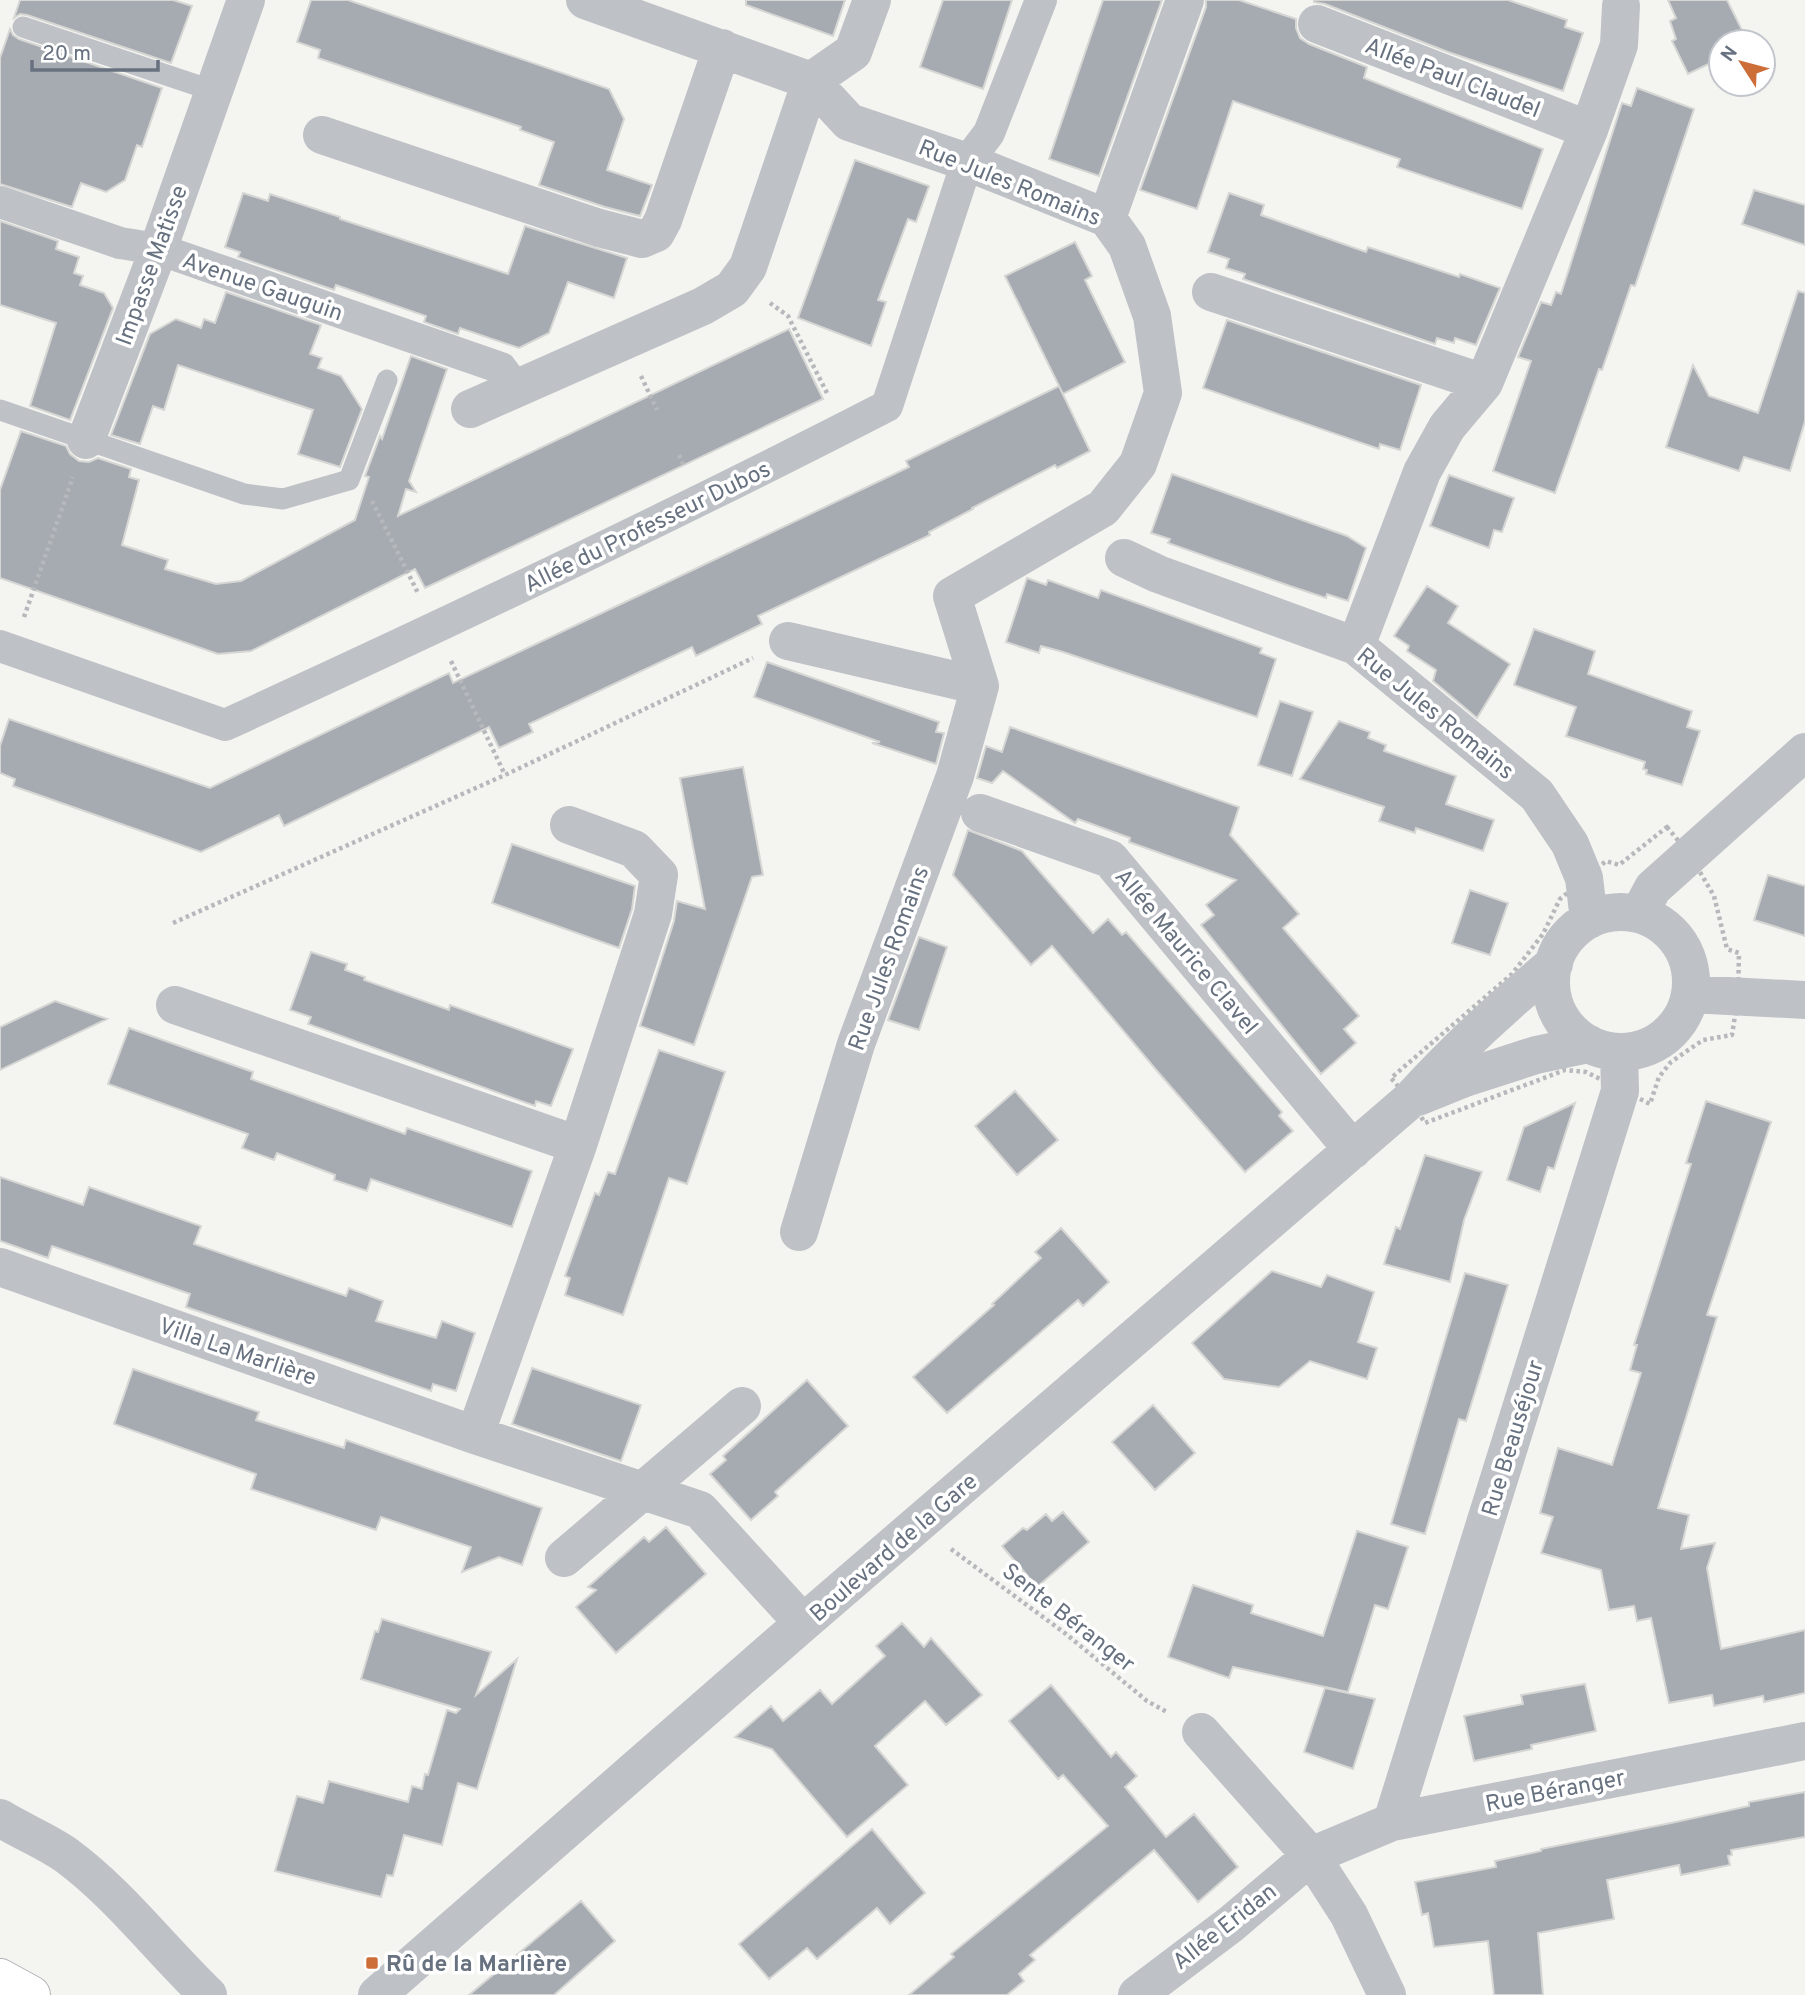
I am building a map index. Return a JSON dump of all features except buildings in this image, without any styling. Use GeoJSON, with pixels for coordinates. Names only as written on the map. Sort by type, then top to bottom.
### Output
{"type":"FeatureCollection","features":[{"type":"Feature","properties":{"kind":"highway"},"geometry":{"type":"LineString","coordinates":[[0,1978],[31,1995]]}},
{"type":"Feature","properties":{"kind":"street","name":"Impasse Matisse"},"geometry":{"type":"LineString","coordinates":[[86,440],[158,249],[246,0]]}},
{"type":"Feature","properties":{"kind":"street"},"geometry":{"type":"LineString","coordinates":[[585,0],[810,81]]}},
{"type":"Feature","properties":{"kind":"street"},"geometry":{"type":"LineString","coordinates":[[470,409],[703,306],[732,289],[748,267],[810,81],[853,52],[872,0]]}},
{"type":"Feature","properties":{"kind":"street","name":"Allée du Professeur Dubos"},"geometry":{"type":"LineString","coordinates":[[6,648],[225,725],[703,500],[887,406],[967,162],[989,133],[1041,0]]}},
{"type":"Feature","properties":{"kind":"street"},"geometry":{"type":"LineString","coordinates":[[1107,218],[1185,0]]}},
{"type":"Feature","properties":{"kind":"street"},"geometry":{"type":"LineString","coordinates":[[1356,646],[1422,472],[1447,427],[1484,383],[1589,130],[1619,45],[1621,6]]}},
{"type":"Feature","properties":{"kind":"street","name":"Allée Paul Claudel"},"geometry":{"type":"LineString","coordinates":[[1317,24],[1589,130]]}},
{"type":"Feature","properties":{"kind":"street"},"geometry":{"type":"LineString","coordinates":[[323,135],[599,228],[642,239],[656,233],[663,220],[722,48]]}},
{"type":"Feature","properties":{"kind":"street","name":"Rue Jules Romains"},"geometry":{"type":"LineString","coordinates":[[799,1232],[856,1044],[956,776],[981,686],[952,596],[1103,508],[1138,464],[1163,393],[1152,316],[1127,246],[1107,218],[967,162],[849,122],[810,81]]}},
{"type":"Feature","properties":{"kind":"street","name":"Avenue Gauguin"},"geometry":{"type":"LineString","coordinates":[[0,202],[120,243],[158,249],[501,368],[516,388]]}},
{"type":"Feature","properties":{"kind":"street"},"geometry":{"type":"LineString","coordinates":[[1211,292],[1484,383]]}},
{"type":"Feature","properties":{"kind":"street","name":"Rue Jules Romains"},"geometry":{"type":"LineString","coordinates":[[1124,558],[1158,574],[1356,646],[1537,795],[1570,845],[1584,878],[1590,920]]}},
{"type":"Feature","properties":{"kind":"street"},"geometry":{"type":"LineString","coordinates":[[788,641],[981,686]]}},
{"type":"Feature","properties":{"kind":"street"},"geometry":{"type":"LineString","coordinates":[[1639,914],[1653,888],[1805,752]]}},
{"type":"Feature","properties":{"kind":"street","name":"Allée Maurice Clavel"},"geometry":{"type":"LineString","coordinates":[[980,813],[1110,859],[1353,1150]]}},
{"type":"Feature","properties":{"kind":"street"},"geometry":{"type":"LineString","coordinates":[[475,1434],[578,1145],[653,914],[659,876],[634,849],[569,825]]}},
{"type":"Feature","properties":{"kind":"street"},"geometry":{"type":"LineString","coordinates":[[1605,914],[1639,914],[1655,920],[1680,944],[1688,960],[1690,994],[1684,1013],[1673,1029],[1658,1042],[1639,1050],[1604,1048],[1570,1030],[1557,1010],[1552,987],[1554,964],[1561,946],[1574,931],[1590,920],[1605,914]]}},
{"type":"Feature","properties":{"kind":"street","name":"Boulevard de la Gare"},"geometry":{"type":"LineString","coordinates":[[377,1995],[803,1623],[1353,1150],[1410,1100],[1447,1059],[1494,1014],[1554,964]]}},
{"type":"Feature","properties":{"kind":"street"},"geometry":{"type":"LineString","coordinates":[[1690,994],[1805,1000]]}},
{"type":"Feature","properties":{"kind":"street"},"geometry":{"type":"LineString","coordinates":[[175,1005],[578,1145]]}},
{"type":"Feature","properties":{"kind":"street","name":"Boulevard de la Gare"},"geometry":{"type":"LineString","coordinates":[[1410,1100],[1465,1078],[1536,1055],[1604,1048]]}},
{"type":"Feature","properties":{"kind":"street","name":"Rue Beauséjour"},"geometry":{"type":"LineString","coordinates":[[1392,1822],[1620,1091],[1604,1048]]}},
{"type":"Feature","properties":{"kind":"street","name":"Villa La Marlière"},"geometry":{"type":"LineString","coordinates":[[0,1267],[700,1510],[803,1623]]}},
{"type":"Feature","properties":{"kind":"street"},"geometry":{"type":"LineString","coordinates":[[564,1558],[742,1405]]}},
{"type":"Feature","properties":{"kind":"street"},"geometry":{"type":"LineString","coordinates":[[1201,1732],[1311,1856],[1349,1915],[1387,1995]]}},
{"type":"Feature","properties":{"kind":"street","name":"Rue Béranger"},"geometry":{"type":"LineString","coordinates":[[1311,1856],[1392,1822],[1805,1741]]}},
{"type":"Feature","properties":{"kind":"street"},"geometry":{"type":"LineString","coordinates":[[0,1818],[65,1855],[110,1892],[171,1960],[208,1995]]}},
{"type":"Feature","properties":{"kind":"street","name":"Allée Eridan"},"geometry":{"type":"LineString","coordinates":[[1137,1995],[1231,1924],[1311,1856]]}},
{"type":"Feature","properties":{"kind":"lane"},"geometry":{"type":"LineString","coordinates":[[23,27],[215,91]]}},
{"type":"Feature","properties":{"kind":"lane"},"geometry":{"type":"LineString","coordinates":[[0,410],[244,494],[283,499],[349,480],[387,380]]}},
{"type":"Feature","properties":{"kind":"path"},"geometry":{"type":"LineString","coordinates":[[738,280],[788,316],[832,402],[855,423]]}},
{"type":"Feature","properties":{"kind":"path"},"geometry":{"type":"LineString","coordinates":[[6,648],[86,440]]}},
{"type":"Feature","properties":{"kind":"path"},"geometry":{"type":"LineString","coordinates":[[354,466],[436,628],[505,775]]}},
{"type":"Feature","properties":{"kind":"path"},"geometry":{"type":"LineString","coordinates":[[173,923],[505,775],[788,641]]}},
{"type":"Feature","properties":{"kind":"path"},"geometry":{"type":"LineString","coordinates":[[1667,827],[1690,855],[1714,896],[1727,949],[1739,953],[1738,996],[1732,1035],[1703,1040],[1671,1062],[1659,1077],[1650,1104],[1586,1073],[1565,1070],[1425,1122],[1391,1078],[1512,974],[1543,934],[1560,899],[1584,878],[1606,861],[1619,865],[1667,827]]}},
{"type":"Feature","properties":{"kind":"path","name":"Sente Béranger"},"geometry":{"type":"LineString","coordinates":[[918,1525],[1066,1634],[1147,1701],[1201,1732]]}},
{"type":"Feature","properties":{"kind":"place","name":"Rû de la Marlière"},"geometry":{"type":"Point","coordinates":[372,1963]}}]}
